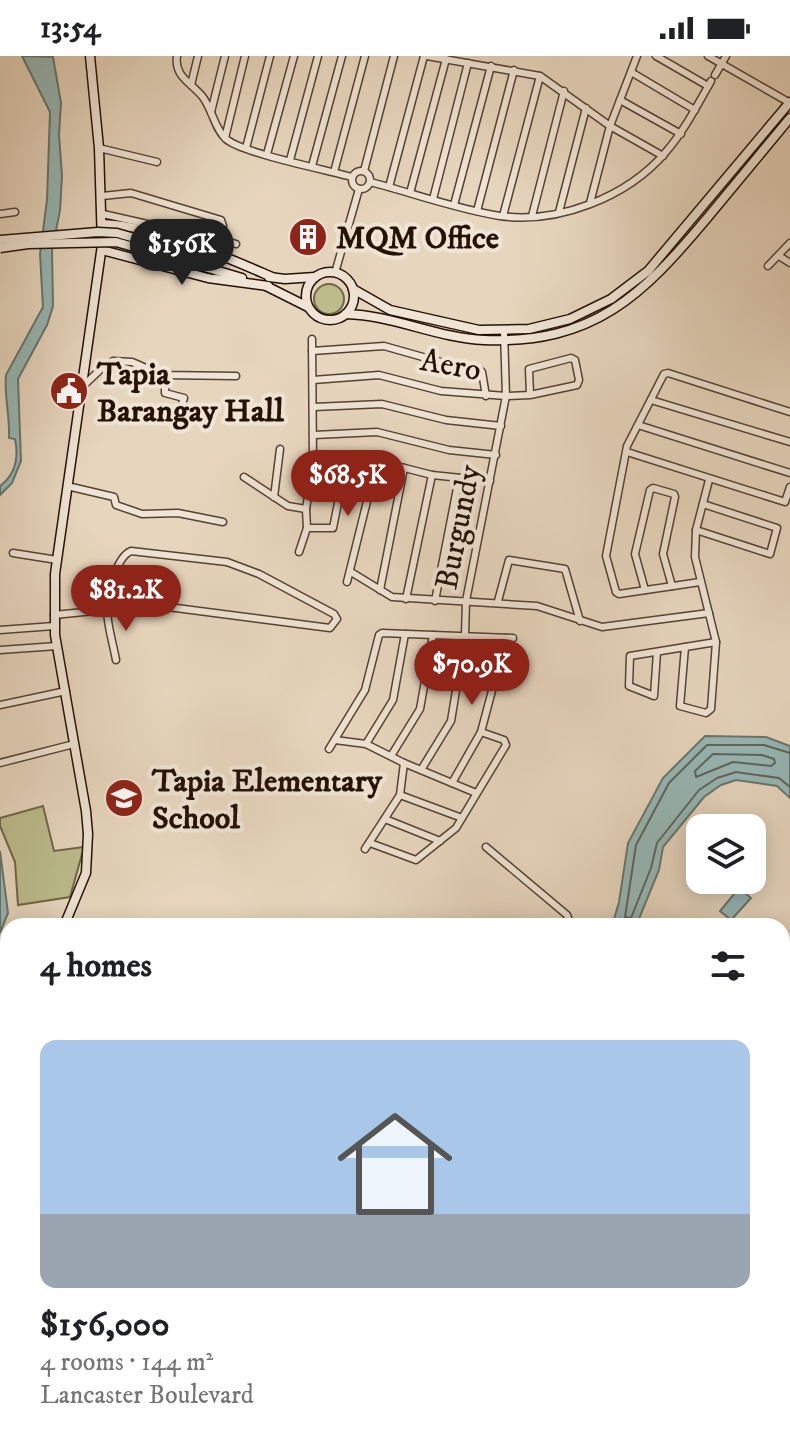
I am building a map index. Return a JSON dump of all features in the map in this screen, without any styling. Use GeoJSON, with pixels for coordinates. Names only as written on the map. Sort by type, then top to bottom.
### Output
{"type":"FeatureCollection","features":[{"type":"Feature","properties":{"kind":"main road"},"geometry":{"type":"LineString","coordinates":[[68,918],[88,864],[86,811],[54,615],[57,560],[102,250],[102,196],[90,56]]}},
{"type":"Feature","properties":{"kind":"main road"},"geometry":{"type":"LineString","coordinates":[[103,219],[213,252],[270,282],[325,320],[334,320],[346,314],[374,316],[479,340],[504,336],[570,319],[601,305],[629,286],[667,250],[790,103]]}},
{"type":"Feature","properties":{"kind":"main road"},"geometry":{"type":"LineString","coordinates":[[102,250],[208,278],[270,282],[335,273],[345,278],[353,289],[390,310],[504,336],[548,336],[573,330],[616,309],[636,295],[675,257],[790,118]]}},
{"type":"Feature","properties":{"kind":"main road"},"geometry":{"type":"LineString","coordinates":[[0,240],[117,233],[270,282]]}},
{"type":"Feature","properties":{"kind":"main road"},"geometry":{"type":"LineString","coordinates":[[0,248],[85,241],[116,242],[217,266]]}},
{"type":"Feature","properties":{"kind":"main road"},"geometry":{"type":"LineString","coordinates":[[308,307],[307,291],[316,277]]}},
{"type":"Feature","properties":{"kind":"main road"},"geometry":{"type":"LineString","coordinates":[[346,314],[353,303],[353,289]]}},
{"type":"Feature","properties":{"kind":"street"},"geometry":{"type":"LineString","coordinates":[[177,56],[176,68],[211,112],[225,138],[246,148],[352,177]]}},
{"type":"Feature","properties":{"kind":"street"},"geometry":{"type":"LineString","coordinates":[[191,85],[198,56]]}},
{"type":"Feature","properties":{"kind":"street"},"geometry":{"type":"LineString","coordinates":[[211,112],[225,56]]}},
{"type":"Feature","properties":{"kind":"street"},"geometry":{"type":"LineString","coordinates":[[225,138],[245,56]]}},
{"type":"Feature","properties":{"kind":"street"},"geometry":{"type":"LineString","coordinates":[[246,148],[270,56]]}},
{"type":"Feature","properties":{"kind":"street"},"geometry":{"type":"LineString","coordinates":[[267,154],[294,56]]}},
{"type":"Feature","properties":{"kind":"street"},"geometry":{"type":"LineString","coordinates":[[290,160],[318,56]]}},
{"type":"Feature","properties":{"kind":"street"},"geometry":{"type":"LineString","coordinates":[[312,166],[342,56]]}},
{"type":"Feature","properties":{"kind":"street"},"geometry":{"type":"LineString","coordinates":[[334,172],[365,56]]}},
{"type":"Feature","properties":{"kind":"street"},"geometry":{"type":"LineString","coordinates":[[364,171],[394,56]]}},
{"type":"Feature","properties":{"kind":"street"},"geometry":{"type":"LineString","coordinates":[[389,187],[426,56],[540,76],[610,126],[663,156]]}},
{"type":"Feature","properties":{"kind":"street"},"geometry":{"type":"LineString","coordinates":[[590,203],[610,126],[637,56]]}},
{"type":"Feature","properties":{"kind":"street"},"geometry":{"type":"LineString","coordinates":[[656,56],[712,81]]}},
{"type":"Feature","properties":{"kind":"street"},"geometry":{"type":"LineString","coordinates":[[708,56],[790,103]]}},
{"type":"Feature","properties":{"kind":"street"},"geometry":{"type":"LineString","coordinates":[[370,182],[503,216],[559,212],[590,203],[614,194],[635,181],[663,156],[681,134],[726,56]]}},
{"type":"Feature","properties":{"kind":"street"},"geometry":{"type":"LineString","coordinates":[[410,193],[446,59]]}},
{"type":"Feature","properties":{"kind":"street"},"geometry":{"type":"LineString","coordinates":[[433,199],[468,63]]}},
{"type":"Feature","properties":{"kind":"street"},"geometry":{"type":"LineString","coordinates":[[454,205],[491,66]]}},
{"type":"Feature","properties":{"kind":"street"},"geometry":{"type":"LineString","coordinates":[[477,211],[514,70]]}},
{"type":"Feature","properties":{"kind":"street"},"geometry":{"type":"LineString","coordinates":[[631,72],[695,110]]}},
{"type":"Feature","properties":{"kind":"street"},"geometry":{"type":"LineString","coordinates":[[503,216],[540,76]]}},
{"type":"Feature","properties":{"kind":"street"},"geometry":{"type":"LineString","coordinates":[[532,216],[564,91]]}},
{"type":"Feature","properties":{"kind":"street"},"geometry":{"type":"LineString","coordinates":[[620,100],[681,134]]}},
{"type":"Feature","properties":{"kind":"street"},"geometry":{"type":"LineString","coordinates":[[559,212],[586,108]]}},
{"type":"Feature","properties":{"kind":"street"},"geometry":{"type":"LineString","coordinates":[[99,148],[157,162]]}},
{"type":"Feature","properties":{"kind":"street"},"geometry":{"type":"LineString","coordinates":[[358,171],[364,171],[369,174],[370,182],[359,189],[353,185],[352,177],[358,171]]}},
{"type":"Feature","properties":{"kind":"street"},"geometry":{"type":"LineString","coordinates":[[335,273],[359,189]]}},
{"type":"Feature","properties":{"kind":"street"},"geometry":{"type":"LineString","coordinates":[[102,196],[131,193],[221,220],[220,239]]}},
{"type":"Feature","properties":{"kind":"street"},"geometry":{"type":"LineString","coordinates":[[0,214],[15,212]]}},
{"type":"Feature","properties":{"kind":"street"},"geometry":{"type":"LineString","coordinates":[[103,219],[156,226],[172,224],[236,244]]}},
{"type":"Feature","properties":{"kind":"street"},"geometry":{"type":"LineString","coordinates":[[768,266],[790,243]]}},
{"type":"Feature","properties":{"kind":"street"},"geometry":{"type":"LineString","coordinates":[[779,256],[790,263]]}},
{"type":"Feature","properties":{"kind":"street","name":"Burgundy"},"geometry":{"type":"LineString","coordinates":[[421,770],[451,721],[465,636],[466,601],[506,396],[504,336]]}},
{"type":"Feature","properties":{"kind":"street"},"geometry":{"type":"LineString","coordinates":[[299,552],[307,528],[306,509],[313,465],[312,339]]}},
{"type":"Feature","properties":{"kind":"street"},"geometry":{"type":"LineString","coordinates":[[312,351],[384,346],[444,363],[477,368],[482,372],[486,396]]}},
{"type":"Feature","properties":{"kind":"street","name":"Aero"},"geometry":{"type":"LineString","coordinates":[[313,380],[379,375],[441,391],[486,396],[530,395],[579,383],[575,360],[571,358],[529,369],[530,395]]}},
{"type":"Feature","properties":{"kind":"street"},"geometry":{"type":"LineString","coordinates":[[81,388],[113,361],[132,362],[165,375],[236,376]]}},
{"type":"Feature","properties":{"kind":"street"},"geometry":{"type":"LineString","coordinates":[[700,582],[619,594],[606,560],[627,446],[664,374],[790,412]]}},
{"type":"Feature","properties":{"kind":"street"},"geometry":{"type":"LineString","coordinates":[[165,375],[165,393],[184,398],[181,407]]}},
{"type":"Feature","properties":{"kind":"street"},"geometry":{"type":"LineString","coordinates":[[651,400],[790,442]]}},
{"type":"Feature","properties":{"kind":"street"},"geometry":{"type":"LineString","coordinates":[[314,407],[382,404],[446,420],[501,426]]}},
{"type":"Feature","properties":{"kind":"street"},"geometry":{"type":"LineString","coordinates":[[638,425],[790,473]]}},
{"type":"Feature","properties":{"kind":"street"},"geometry":{"type":"LineString","coordinates":[[314,435],[377,432],[449,450],[496,455]]}},
{"type":"Feature","properties":{"kind":"street"},"geometry":{"type":"LineString","coordinates":[[274,497],[280,449]]}},
{"type":"Feature","properties":{"kind":"street"},"geometry":{"type":"LineString","coordinates":[[627,452],[785,502],[790,487]]}},
{"type":"Feature","properties":{"kind":"street"},"geometry":{"type":"LineString","coordinates":[[313,465],[377,461],[432,475],[490,481]]}},
{"type":"Feature","properties":{"kind":"street"},"geometry":{"type":"LineString","coordinates":[[347,582],[377,461]]}},
{"type":"Feature","properties":{"kind":"street"},"geometry":{"type":"LineString","coordinates":[[307,528],[333,528],[346,463]]}},
{"type":"Feature","properties":{"kind":"street"},"geometry":{"type":"LineString","coordinates":[[380,590],[404,468]]}},
{"type":"Feature","properties":{"kind":"street"},"geometry":{"type":"LineString","coordinates":[[406,599],[432,475]]}},
{"type":"Feature","properties":{"kind":"street"},"geometry":{"type":"LineString","coordinates":[[244,477],[288,506],[306,509]]}},
{"type":"Feature","properties":{"kind":"street"},"geometry":{"type":"LineString","coordinates":[[435,601],[459,478]]}},
{"type":"Feature","properties":{"kind":"street"},"geometry":{"type":"LineString","coordinates":[[685,647],[680,706],[706,713],[711,709],[716,642],[695,557],[696,530],[709,480]]}},
{"type":"Feature","properties":{"kind":"street"},"geometry":{"type":"LineString","coordinates":[[67,486],[114,497],[116,505],[137,513],[178,513],[223,522]]}},
{"type":"Feature","properties":{"kind":"street"},"geometry":{"type":"LineString","coordinates":[[645,590],[635,554],[653,488],[675,497],[663,554],[672,586]]}},
{"type":"Feature","properties":{"kind":"street"},"geometry":{"type":"LineString","coordinates":[[696,530],[770,554],[777,528],[703,504]]}},
{"type":"Feature","properties":{"kind":"street"},"geometry":{"type":"LineString","coordinates":[[54,615],[107,611],[153,605],[330,628],[337,619],[334,614],[259,574],[227,562],[131,551],[121,559],[107,611],[116,660]]}},
{"type":"Feature","properties":{"kind":"street"},"geometry":{"type":"LineString","coordinates":[[13,553],[57,560]]}},
{"type":"Feature","properties":{"kind":"street"},"geometry":{"type":"LineString","coordinates":[[498,601],[509,560],[560,567],[567,573],[580,621]]}},
{"type":"Feature","properties":{"kind":"street"},"geometry":{"type":"LineString","coordinates":[[351,572],[392,597],[498,601],[537,606],[602,627],[709,613]]}},
{"type":"Feature","properties":{"kind":"street"},"geometry":{"type":"LineString","coordinates":[[0,630],[54,626]]}},
{"type":"Feature","properties":{"kind":"street"},"geometry":{"type":"LineString","coordinates":[[329,749],[365,690],[376,639],[382,633],[510,638],[481,732],[452,783]]}},
{"type":"Feature","properties":{"kind":"street"},"geometry":{"type":"LineString","coordinates":[[366,744],[393,700],[405,634]]}},
{"type":"Feature","properties":{"kind":"street"},"geometry":{"type":"LineString","coordinates":[[391,756],[420,709],[433,635]]}},
{"type":"Feature","properties":{"kind":"street"},"geometry":{"type":"LineString","coordinates":[[657,652],[654,696],[629,686],[630,656],[716,642]]}},
{"type":"Feature","properties":{"kind":"street"},"geometry":{"type":"LineString","coordinates":[[0,650],[57,646]]}},
{"type":"Feature","properties":{"kind":"street"},"geometry":{"type":"LineString","coordinates":[[0,705],[66,691]]}},
{"type":"Feature","properties":{"kind":"street"},"geometry":{"type":"LineString","coordinates":[[404,763],[400,795],[368,846],[416,860],[456,828],[506,745],[504,740],[481,732]]}},
{"type":"Feature","properties":{"kind":"street"},"geometry":{"type":"LineString","coordinates":[[335,740],[366,744],[476,793]]}},
{"type":"Feature","properties":{"kind":"street"},"geometry":{"type":"LineString","coordinates":[[0,763],[74,744]]}},
{"type":"Feature","properties":{"kind":"street"},"geometry":{"type":"LineString","coordinates":[[400,795],[462,818]]}},
{"type":"Feature","properties":{"kind":"street"},"geometry":{"type":"LineString","coordinates":[[385,819],[440,841]]}},
{"type":"Feature","properties":{"kind":"street"},"geometry":{"type":"LineString","coordinates":[[486,847],[569,918]]}},
{"type":"Feature","properties":{"kind":"green space"},"geometry":{"type":"Polygon","coordinates":[[[329,284],[340,288],[344,299],[340,310],[329,314],[318,310],[314,299],[318,288],[329,284]]]}},
{"type":"Feature","properties":{"kind":"green space"},"geometry":{"type":"Polygon","coordinates":[[[43,806],[54,851],[84,847],[70,897],[18,905],[15,862],[0,826],[0,818],[43,806]]]}},
{"type":"Feature","properties":{"kind":"water"},"geometry":{"type":"Polygon","coordinates":[[[22,56],[53,57],[61,103],[59,135],[62,176],[60,210],[52,251],[53,306],[47,325],[18,379],[21,461],[12,483],[0,495],[0,486],[13,471],[17,453],[15,439],[9,438],[6,375],[43,307],[40,254],[47,200],[50,112],[22,56]]]}},
{"type":"Feature","properties":{"kind":"water"},"geometry":{"type":"Polygon","coordinates":[[[705,736],[766,737],[790,746],[790,798],[777,786],[736,780],[721,785],[704,797],[690,814],[686,814],[686,819],[663,847],[659,870],[639,918],[614,918],[628,843],[663,778],[705,736]]]}},
{"type":"Feature","properties":{"kind":"water"},"geometry":{"type":"Polygon","coordinates":[[[0,851],[8,913],[6,918],[0,918],[0,851]]]}},
{"type":"Feature","properties":{"kind":"water"},"geometry":{"type":"Polygon","coordinates":[[[734,894],[746,894],[751,898],[733,918],[720,911],[734,894]]]}},
{"type":"Feature","properties":{"kind":"place","name":"MQM Office"},"geometry":{"type":"Point","coordinates":[308,237]}},
{"type":"Feature","properties":{"kind":"place","name":"Tapia Barangay Hall"},"geometry":{"type":"Point","coordinates":[69,391]}},
{"type":"Feature","properties":{"kind":"place","name":"Tapia Elementary School"},"geometry":{"type":"Point","coordinates":[124,798]}}]}
